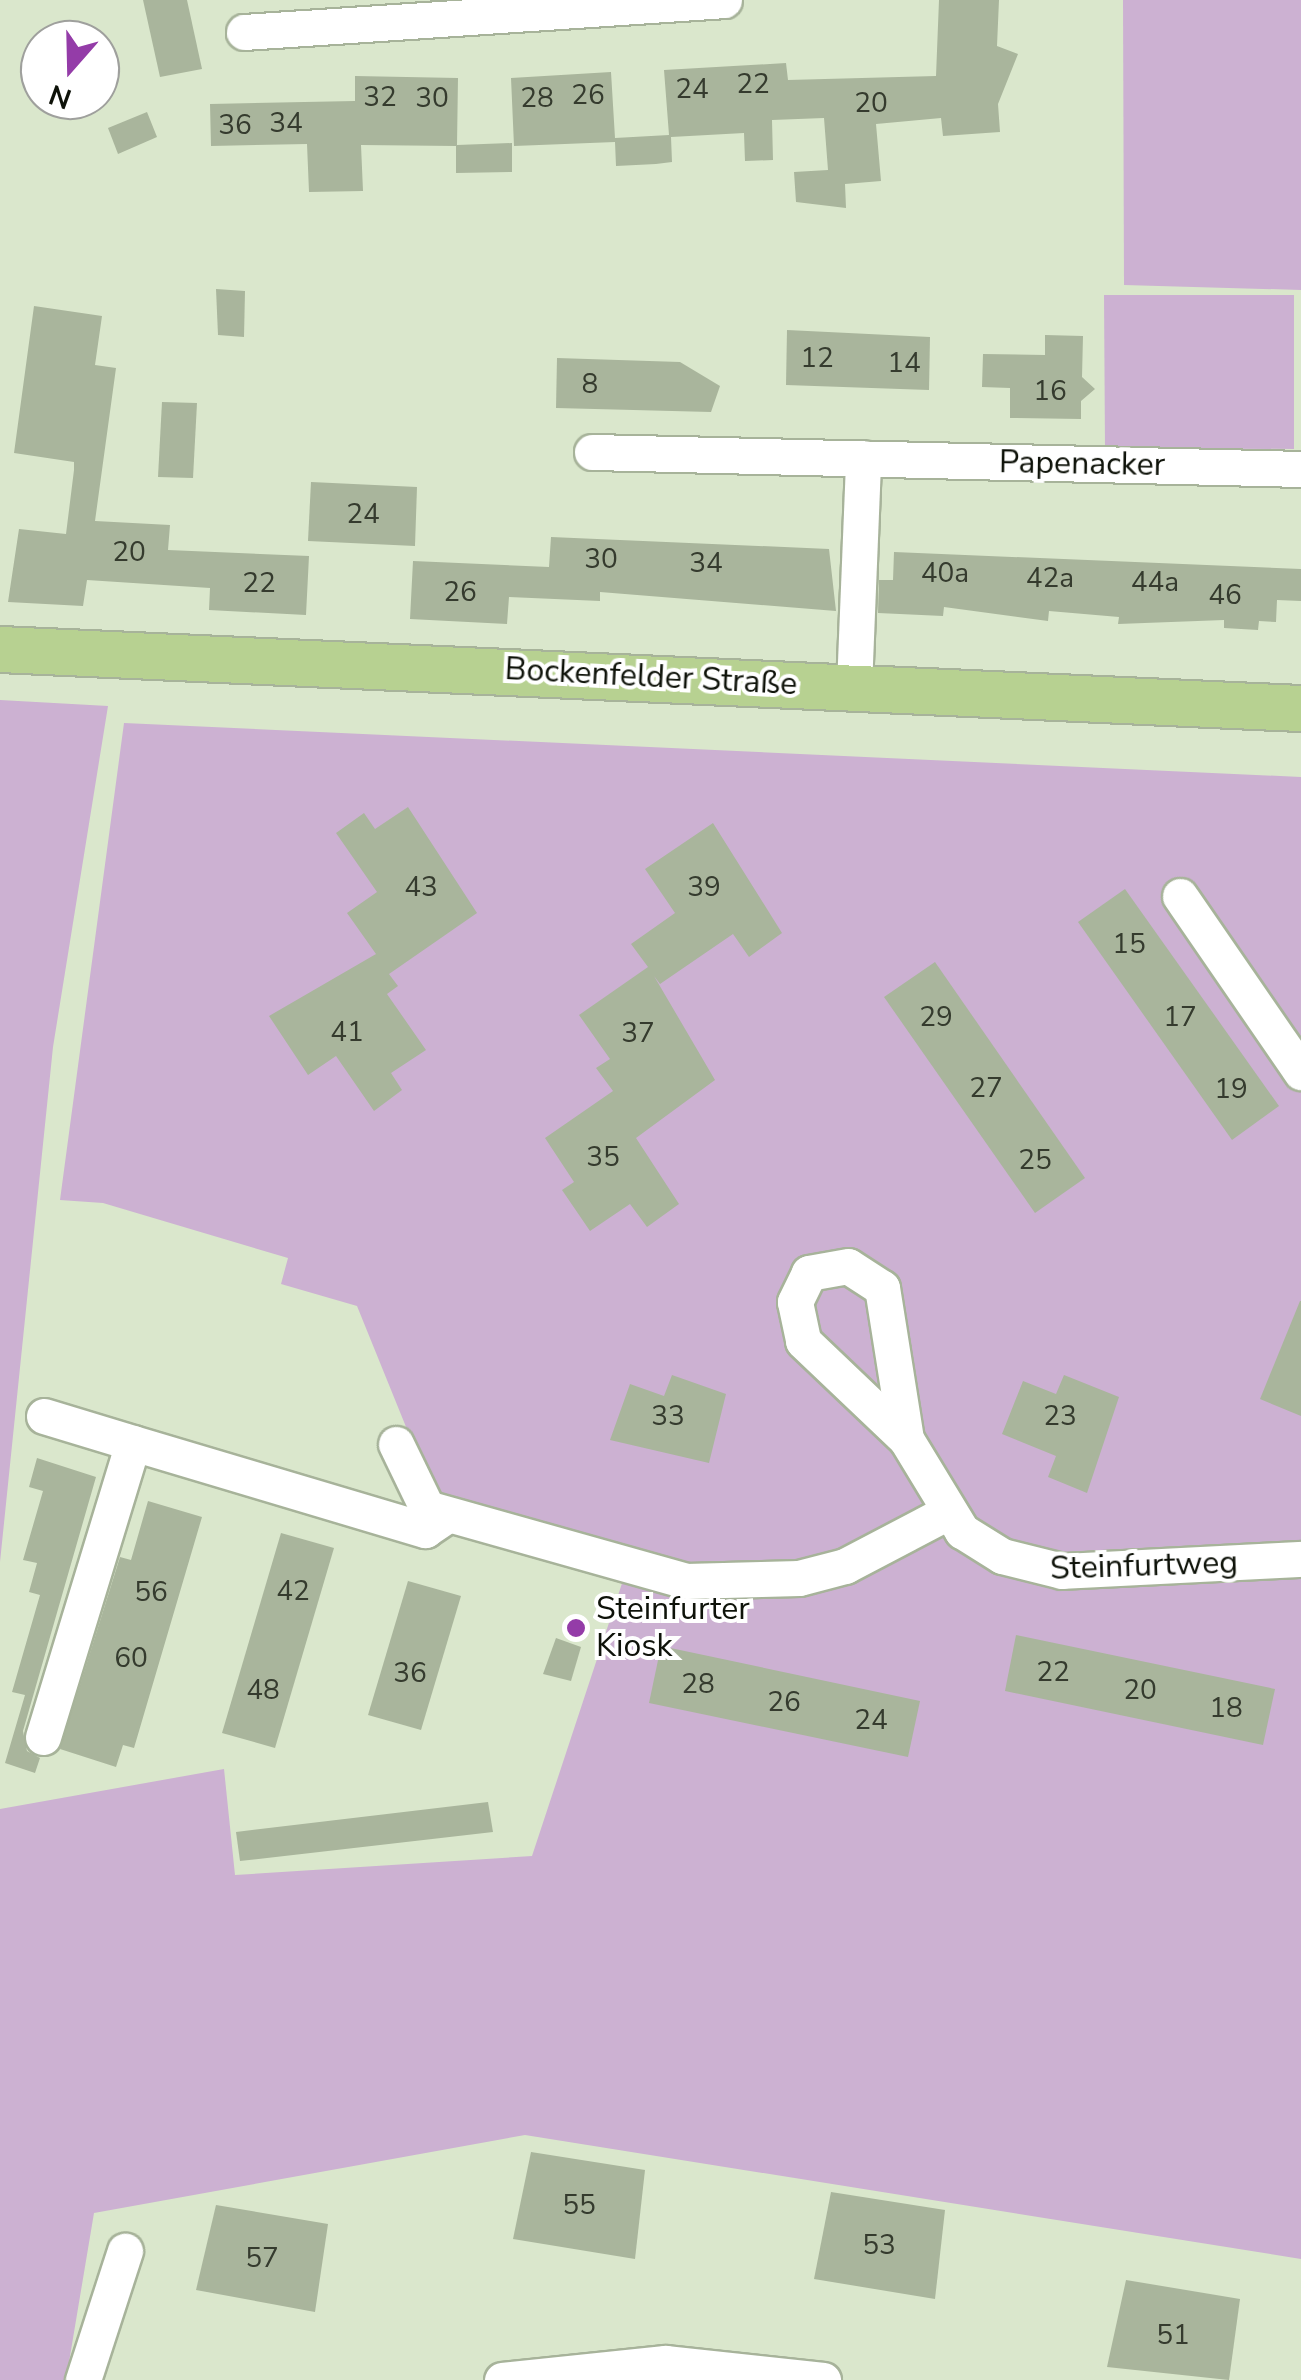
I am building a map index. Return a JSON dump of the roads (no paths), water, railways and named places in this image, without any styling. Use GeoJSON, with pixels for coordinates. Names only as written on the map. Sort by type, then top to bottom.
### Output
{"type":"FeatureCollection","features":[{"type":"Feature","properties":{"kind":"main road","name":"Bockenfelder Straße"},"geometry":{"type":"LineString","coordinates":[[0,649],[1301,708]]}},
{"type":"Feature","properties":{"kind":"street"},"geometry":{"type":"LineString","coordinates":[[244,32],[724,0]]}},
{"type":"Feature","properties":{"kind":"street","name":"Papenacker"},"geometry":{"type":"LineString","coordinates":[[592,452],[1301,469]]}},
{"type":"Feature","properties":{"kind":"street"},"geometry":{"type":"LineString","coordinates":[[854,687],[864,458]]}},
{"type":"Feature","properties":{"kind":"street"},"geometry":{"type":"LineString","coordinates":[[1180,896],[1301,1072]]}},
{"type":"Feature","properties":{"kind":"street","name":"Steinfurtweg"},"geometry":{"type":"LineString","coordinates":[[906,1439],[882,1288],[848,1266],[808,1273],[795,1302],[803,1341],[906,1439],[946,1513],[1032,1568],[1301,1559]]}},
{"type":"Feature","properties":{"kind":"street"},"geometry":{"type":"LineString","coordinates":[[44,1416],[425,1530],[436,1512]]}},
{"type":"Feature","properties":{"kind":"street"},"geometry":{"type":"LineString","coordinates":[[43,1737],[134,1443]]}},
{"type":"Feature","properties":{"kind":"street"},"geometry":{"type":"LineString","coordinates":[[396,1444],[436,1512],[646,1572],[740,1583],[845,1566],[946,1513]]}},
{"type":"Feature","properties":{"kind":"street"},"geometry":{"type":"LineString","coordinates":[[83,2380],[125,2251]]}},
{"type":"Feature","properties":{"kind":"street"},"geometry":{"type":"LineString","coordinates":[[502,2380],[683,2364],[823,2380]]}},
{"type":"Feature","properties":{"kind":"place","name":"Steinfurter Kiosk"},"geometry":{"type":"Point","coordinates":[576,1628]}}]}
